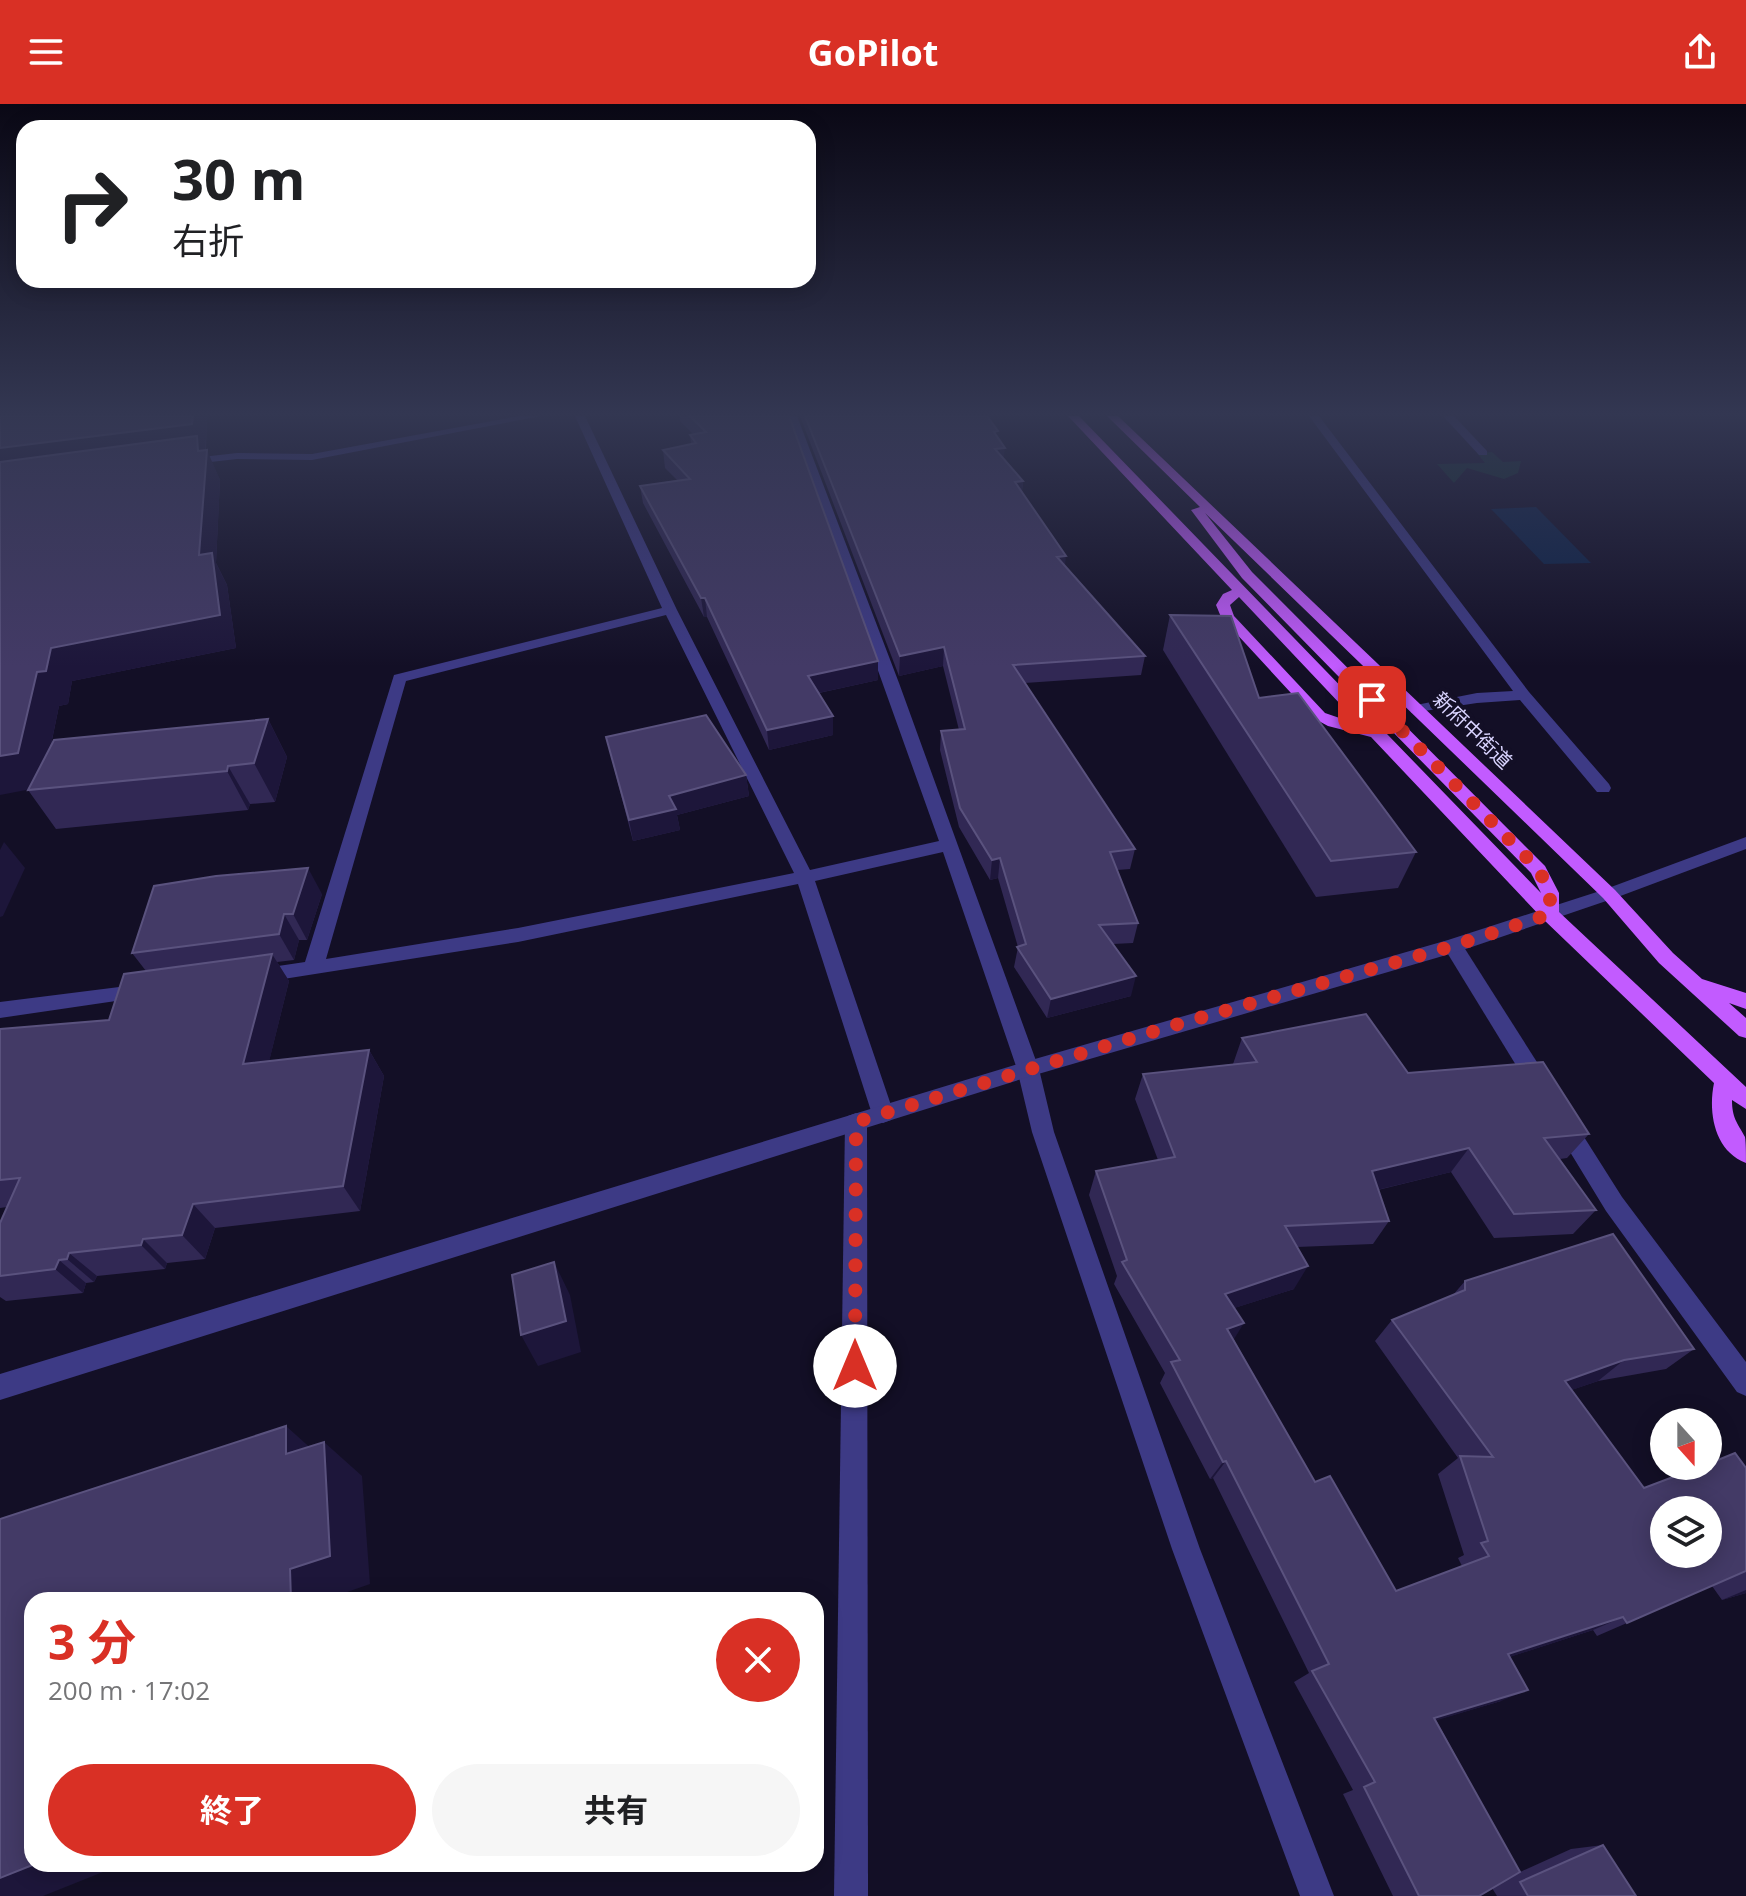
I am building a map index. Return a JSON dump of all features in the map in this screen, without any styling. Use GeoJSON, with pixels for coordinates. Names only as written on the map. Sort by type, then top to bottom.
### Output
{"type":"FeatureCollection","features":[{"type":"Feature","properties":{"kind":"main road"},"geometry":{"type":"LineString","coordinates":[[1153,500],[1550,914],[1746,1100]]}},
{"type":"Feature","properties":{"kind":"main road","name":"新府中街道"},"geometry":{"type":"LineString","coordinates":[[1189,500],[1247,575],[1539,870],[1550,893],[1550,914]]}},
{"type":"Feature","properties":{"kind":"main road","name":"新府中街道"},"geometry":{"type":"LineString","coordinates":[[1198,500],[1609,894],[1666,958],[1746,1030]]}},
{"type":"Feature","properties":{"kind":"main road"},"geometry":{"type":"LineString","coordinates":[[1240,591],[1228,597],[1223,605],[1228,617],[1320,716],[1334,723],[1378,734]]}},
{"type":"Feature","properties":{"kind":"main road"},"geometry":{"type":"LineString","coordinates":[[1694,984],[1746,1001]]}},
{"type":"Feature","properties":{"kind":"main road"},"geometry":{"type":"LineString","coordinates":[[1725,1080],[1718,1108],[1726,1134],[1746,1153]]}},
{"type":"Feature","properties":{"kind":"street"},"geometry":{"type":"LineString","coordinates":[[619,500],[670,610],[805,878],[870,1118],[851,1896]]}},
{"type":"Feature","properties":{"kind":"street"},"geometry":{"type":"LineString","coordinates":[[823,500],[892,683],[1028,1069],[1043,1132],[1186,1549],[1317,1896]]}},
{"type":"Feature","properties":{"kind":"street"},"geometry":{"type":"LineString","coordinates":[[1377,500],[1524,695],[1603,788]]}},
{"type":"Feature","properties":{"kind":"street"},"geometry":{"type":"LineString","coordinates":[[313,969],[399,678],[670,610]]}},
{"type":"Feature","properties":{"kind":"street"},"geometry":{"type":"LineString","coordinates":[[1416,710],[1477,698],[1524,695]]}},
{"type":"Feature","properties":{"kind":"street"},"geometry":{"type":"LineString","coordinates":[[0,1387],[1028,1069],[1453,946],[1609,894],[1746,843]]}},
{"type":"Feature","properties":{"kind":"street"},"geometry":{"type":"LineString","coordinates":[[234,979],[450,949],[805,878],[947,845]]}},
{"type":"Feature","properties":{"kind":"street"},"geometry":{"type":"LineString","coordinates":[[1453,946],[1614,1204],[1746,1383]]}},
{"type":"Feature","properties":{"kind":"street"},"geometry":{"type":"LineString","coordinates":[[0,1010],[156,989]]}},
{"type":"Feature","properties":{"kind":"water"},"geometry":{"type":"Polygon","coordinates":[[[1536,507],[1591,563],[1544,564],[1491,509],[1536,507]]]}},
{"type":"Feature","properties":{"kind":"building"},"geometry":{"type":"Polygon","coordinates":[[[0,500],[203,500],[199,555],[212,553],[220,615],[51,648],[46,671],[37,672],[18,753],[0,756],[0,500]]]}},
{"type":"Feature","properties":{"kind":"building"},"geometry":{"type":"Polygon","coordinates":[[[647,500],[819,500],[878,661],[808,676],[833,716],[767,730],[705,598],[701,598],[647,500]]]}},
{"type":"Feature","properties":{"kind":"building"},"geometry":{"type":"Polygon","coordinates":[[[838,500],[1027,500],[1066,556],[1057,557],[1145,656],[1013,665],[1135,849],[1110,852],[1138,923],[1099,925],[1136,976],[1051,999],[1017,947],[1026,944],[1000,858],[992,860],[960,808],[941,731],[965,729],[944,647],[900,656],[838,500]]]}},
{"type":"Feature","properties":{"kind":"building"},"geometry":{"type":"Polygon","coordinates":[[[1170,615],[1231,616],[1259,698],[1298,693],[1416,852],[1331,861],[1170,615]]]}},
{"type":"Feature","properties":{"kind":"building"},"geometry":{"type":"Polygon","coordinates":[[[706,715],[746,775],[669,796],[676,809],[629,820],[606,737],[706,715]]]}},
{"type":"Feature","properties":{"kind":"building"},"geometry":{"type":"Polygon","coordinates":[[[268,719],[254,763],[228,766],[227,771],[28,790],[54,740],[268,719]]]}},
{"type":"Feature","properties":{"kind":"building"},"geometry":{"type":"Polygon","coordinates":[[[308,868],[293,914],[284,914],[279,934],[132,953],[154,886],[216,876],[308,868]]]}},
{"type":"Feature","properties":{"kind":"building"},"geometry":{"type":"Polygon","coordinates":[[[272,954],[243,1064],[369,1050],[343,1186],[193,1204],[182,1235],[143,1239],[141,1245],[69,1253],[67,1259],[59,1260],[55,1269],[0,1276],[0,1223],[20,1178],[0,1180],[0,1029],[109,1020],[124,974],[272,954]]]}},
{"type":"Feature","properties":{"kind":"building"},"geometry":{"type":"Polygon","coordinates":[[[1366,1014],[1408,1073],[1543,1062],[1589,1134],[1544,1138],[1596,1210],[1514,1214],[1469,1148],[1372,1171],[1389,1221],[1285,1226],[1308,1266],[1225,1294],[1244,1323],[1227,1329],[1315,1482],[1330,1476],[1396,1591],[1489,1556],[1481,1543],[1488,1541],[1460,1456],[1493,1457],[1392,1320],[1465,1290],[1465,1281],[1613,1234],[1694,1349],[1624,1360],[1565,1381],[1644,1488],[1665,1480],[1722,1480],[1722,1458],[1735,1453],[1746,1468],[1746,1571],[1627,1623],[1623,1617],[1508,1654],[1528,1690],[1434,1718],[1520,1872],[1479,1896],[1419,1896],[1364,1787],[1375,1782],[1312,1671],[1329,1664],[1226,1461],[1223,1462],[1171,1362],[1180,1360],[1122,1262],[1127,1260],[1096,1171],[1175,1157],[1143,1074],[1257,1062],[1242,1038],[1366,1014]]]}},
{"type":"Feature","properties":{"kind":"building"},"geometry":{"type":"Polygon","coordinates":[[[554,1262],[566,1321],[521,1335],[512,1275],[554,1262]]]}},
{"type":"Feature","properties":{"kind":"building"},"geometry":{"type":"Polygon","coordinates":[[[286,1426],[286,1454],[324,1442],[330,1556],[290,1569],[291,1592],[24,1592],[24,1868],[0,1878],[0,1519],[286,1426]]]}},
{"type":"Feature","properties":{"kind":"building"},"geometry":{"type":"Polygon","coordinates":[[[1603,1845],[1636,1896],[1528,1896],[1520,1882],[1603,1845]]]}},
{"type":"Feature","properties":{"kind":"route"},"geometry":{"type":"LineString","coordinates":[[855,1366],[856,1122],[1175,1025],[1453,946],[1550,914],[1550,893],[1539,870],[1372,700]]}}]}
